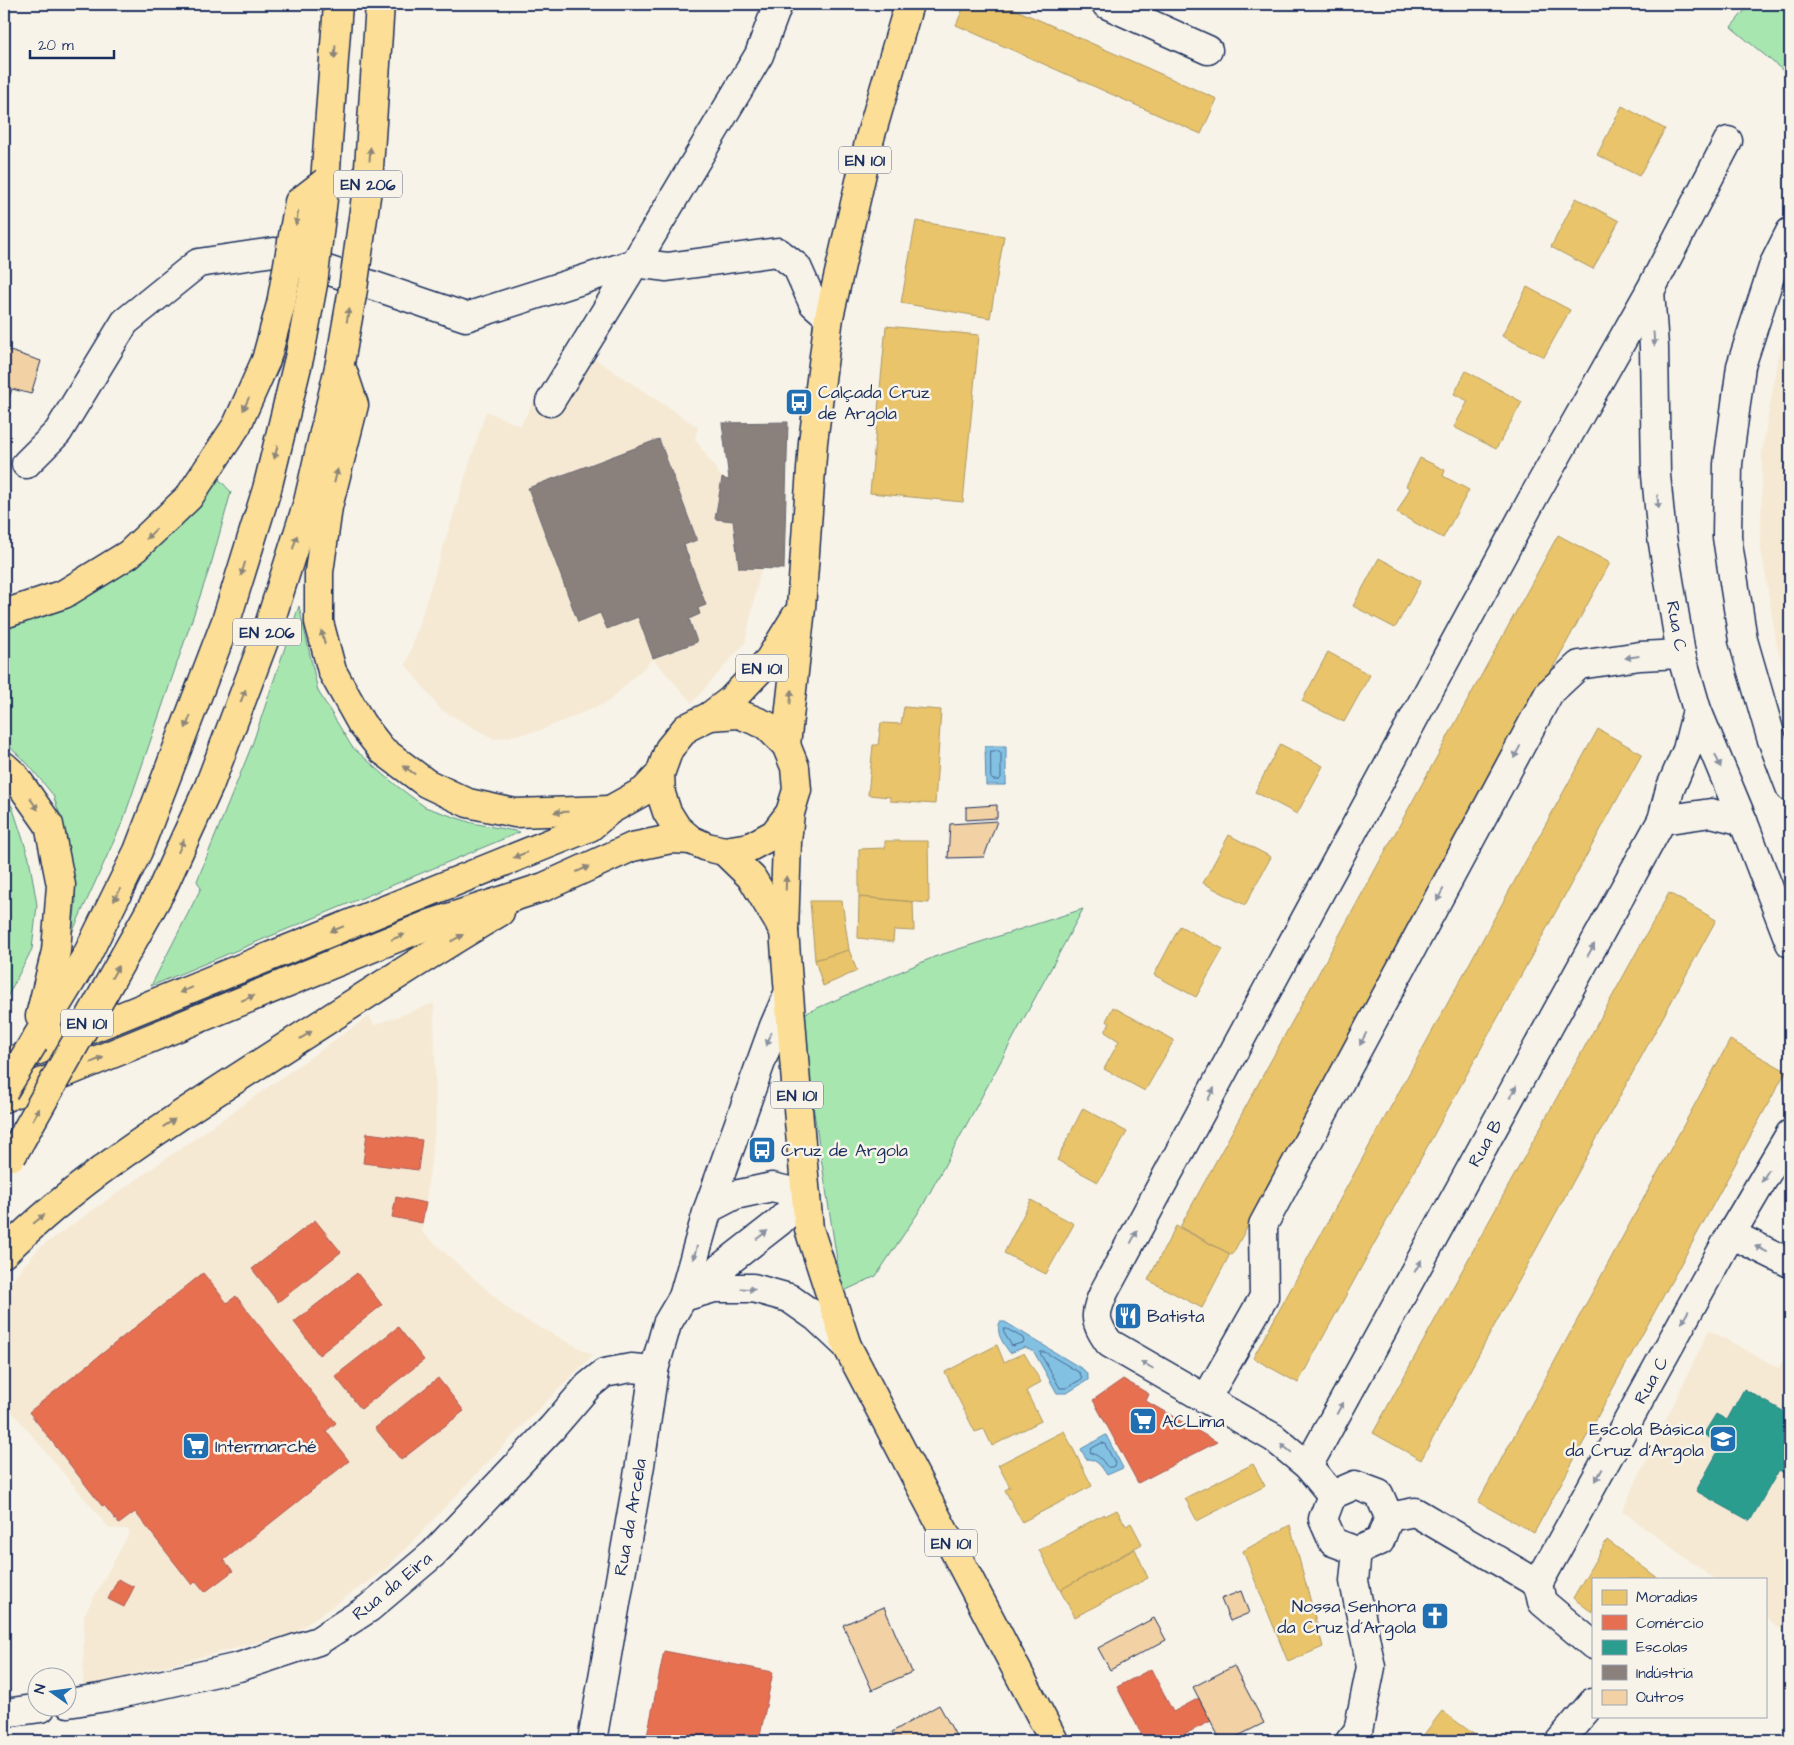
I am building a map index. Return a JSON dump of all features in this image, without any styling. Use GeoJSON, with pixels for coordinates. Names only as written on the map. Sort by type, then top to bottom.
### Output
{"type":"FeatureCollection","features":[{"type":"Feature","properties":{"kind":"main road","name":"EN 206"},"geometry":{"type":"LineString","coordinates":[[87,955],[138,851],[226,621],[268,489],[300,354],[313,284],[325,182],[338,4]]}},
{"type":"Feature","properties":{"kind":"main road","name":"EN 206"},"geometry":{"type":"LineString","coordinates":[[161,891],[209,786],[264,641],[308,502],[340,363],[353,289],[368,182],[380,4]]}},
{"type":"Feature","properties":{"kind":"main road","name":"EN 101"},"geometry":{"type":"LineString","coordinates":[[786,746],[800,608],[812,442],[829,317],[870,138],[909,4]]}},
{"type":"Feature","properties":{"kind":"main road"},"geometry":{"type":"LineString","coordinates":[[4,614],[64,594],[129,554],[189,497],[237,425],[266,360],[281,304],[300,202],[325,182]]}},
{"type":"Feature","properties":{"kind":"main road"},"geometry":{"type":"LineString","coordinates":[[340,363],[354,405],[328,508],[319,572],[319,622],[332,671],[361,722],[382,750],[426,783],[468,803],[515,813],[610,810]]}},
{"type":"Feature","properties":{"kind":"main road","name":"EN 101"},"geometry":{"type":"LineString","coordinates":[[790,813],[774,834],[750,847],[724,851],[707,847],[691,840],[677,828],[667,812],[661,794],[660,774],[669,749],[686,728],[710,716],[730,700],[770,660],[800,608]]}},
{"type":"Feature","properties":{"kind":"main road","name":"EN 101"},"geometry":{"type":"LineString","coordinates":[[710,716],[739,714],[766,725],[786,746],[795,767],[796,790],[790,813],[784,931],[809,1229],[847,1346],[1054,1741]]}},
{"type":"Feature","properties":{"kind":"main road"},"geometry":{"type":"LineString","coordinates":[[4,766],[14,775],[49,826],[61,885],[56,951],[34,1042]]}},
{"type":"Feature","properties":{"kind":"main road"},"geometry":{"type":"LineString","coordinates":[[4,1064],[590,827],[610,810],[644,792],[660,774]]}},
{"type":"Feature","properties":{"kind":"main road"},"geometry":{"type":"LineString","coordinates":[[4,1253],[34,1223],[135,1144],[443,946],[544,887],[632,847],[671,838],[691,840]]}},
{"type":"Feature","properties":{"kind":"main road","name":"EN 101"},"geometry":{"type":"LineString","coordinates":[[724,851],[752,878],[784,931]]}},
{"type":"Feature","properties":{"kind":"main road"},"geometry":{"type":"LineString","coordinates":[[4,1098],[433,923],[544,887]]}},
{"type":"Feature","properties":{"kind":"main road","name":"EN 101"},"geometry":{"type":"LineString","coordinates":[[8,1163],[161,891]]}},
{"type":"Feature","properties":{"kind":"main road","name":"EN 101"},"geometry":{"type":"LineString","coordinates":[[4,1091],[87,955]]}},
{"type":"Feature","properties":{"kind":"street"},"geometry":{"type":"LineString","coordinates":[[550,402],[759,55],[778,4]]}},
{"type":"Feature","properties":{"kind":"street"},"geometry":{"type":"LineString","coordinates":[[1106,4],[1208,50]]}},
{"type":"Feature","properties":{"kind":"street"},"geometry":{"type":"LineString","coordinates":[[1332,1495],[1308,1466],[1274,1438],[1109,1343],[1099,1329],[1096,1310],[1534,496],[1650,291],[1728,142]]}},
{"type":"Feature","properties":{"kind":"street"},"geometry":{"type":"LineString","coordinates":[[1790,232],[1774,264],[1740,366],[1728,464],[1727,537],[1743,640],[1770,737],[1790,788]]}},
{"type":"Feature","properties":{"kind":"street"},"geometry":{"type":"LineString","coordinates":[[26,464],[58,432],[125,322],[198,262],[274,252],[466,317],[635,263],[667,267],[778,252],[797,267],[813,303],[829,317]]}},
{"type":"Feature","properties":{"kind":"street","name":"Rua C"},"geometry":{"type":"LineString","coordinates":[[1650,291],[1654,347],[1656,475],[1662,537],[1681,654],[1697,710],[1743,821],[1790,943]]}},
{"type":"Feature","properties":{"kind":"street"},"geometry":{"type":"LineString","coordinates":[[1206,1399],[1264,1297],[1263,1225],[1549,693],[1579,665],[1640,656],[1681,654]]}},
{"type":"Feature","properties":{"kind":"street","name":"Rua B"},"geometry":{"type":"LineString","coordinates":[[1308,1466],[1662,820],[1670,789],[1687,750],[1697,710]]}},
{"type":"Feature","properties":{"kind":"street"},"geometry":{"type":"LineString","coordinates":[[1662,820],[1710,813],[1743,821]]}},
{"type":"Feature","properties":{"kind":"street"},"geometry":{"type":"LineString","coordinates":[[683,1297],[708,1209],[774,1026],[788,994]]}},
{"type":"Feature","properties":{"kind":"street","name":"Rua C"},"geometry":{"type":"LineString","coordinates":[[1538,1584],[1731,1234],[1790,1134]]}},
{"type":"Feature","properties":{"kind":"street"},"geometry":{"type":"LineString","coordinates":[[708,1209],[735,1195],[772,1187],[806,1195]]}},
{"type":"Feature","properties":{"kind":"street"},"geometry":{"type":"LineString","coordinates":[[683,1297],[779,1222],[806,1195]]}},
{"type":"Feature","properties":{"kind":"street"},"geometry":{"type":"LineString","coordinates":[[1731,1234],[1790,1263]]}},
{"type":"Feature","properties":{"kind":"street"},"geometry":{"type":"LineString","coordinates":[[683,1297],[714,1288],[753,1288],[789,1298],[816,1316],[847,1346]]}},
{"type":"Feature","properties":{"kind":"street","name":"Rua da Arcela"},"geometry":{"type":"LineString","coordinates":[[592,1741],[640,1465],[654,1370],[667,1324],[683,1297]]}},
{"type":"Feature","properties":{"kind":"street","name":"Rua da Eira"},"geometry":{"type":"LineString","coordinates":[[78,1701],[106,1697],[239,1667],[318,1642],[369,1608],[434,1553],[552,1428],[588,1386],[604,1373],[631,1368],[654,1370]]}},
{"type":"Feature","properties":{"kind":"street"},"geometry":{"type":"LineString","coordinates":[[1355,1485],[1379,1494],[1389,1517],[1380,1541],[1357,1551],[1334,1542],[1324,1519],[1332,1495],[1355,1485]]}},
{"type":"Feature","properties":{"kind":"street"},"geometry":{"type":"LineString","coordinates":[[1389,1517],[1415,1512],[1538,1584],[1542,1602],[1592,1644]]}},
{"type":"Feature","properties":{"kind":"street"},"geometry":{"type":"LineString","coordinates":[[1350,1741],[1358,1731],[1371,1668],[1354,1581],[1357,1551]]}},
{"type":"Feature","properties":{"kind":"street"},"geometry":{"type":"LineString","coordinates":[[1560,1741],[1592,1703]]}},
{"type":"Feature","properties":{"kind":"street"},"geometry":{"type":"LineString","coordinates":[[4,1713],[28,1710]]}},
{"type":"Feature","properties":{"kind":"shaded area"},"geometry":{"type":"Polygon","coordinates":[[[1790,319],[1790,687],[1777,646],[1761,549],[1762,451],[1778,358],[1790,319]]]}},
{"type":"Feature","properties":{"kind":"shaded area"},"geometry":{"type":"Polygon","coordinates":[[[592,357],[698,427],[695,439],[722,478],[715,519],[733,521],[739,568],[761,568],[745,643],[692,703],[653,659],[608,702],[539,731],[494,739],[441,710],[406,665],[486,411],[520,426],[541,389],[559,406],[592,357]]]}},
{"type":"Feature","properties":{"kind":"shaded area"},"geometry":{"type":"Polygon","coordinates":[[[434,1003],[436,1121],[422,1232],[514,1314],[593,1355],[386,1569],[294,1633],[83,1687],[84,1615],[130,1532],[126,1529],[110,1529],[4,1402],[4,1290],[39,1248],[369,1016],[374,1025],[434,1003]]]}},
{"type":"Feature","properties":{"kind":"shaded area","name":"Escola Básica da Cruz d'Argola"},"geometry":{"type":"Polygon","coordinates":[[[1709,1330],[1779,1368],[1790,1345],[1790,1636],[1766,1618],[1766,1578],[1713,1578],[1622,1511],[1709,1330]]]}},
{"type":"Feature","properties":{"kind":"green space"},"geometry":{"type":"Polygon","coordinates":[[[1750,4],[1790,4],[1790,68],[1786,73],[1731,27],[1750,4]]]}},
{"type":"Feature","properties":{"kind":"green space"},"geometry":{"type":"Polygon","coordinates":[[[218,478],[231,492],[212,561],[123,821],[72,933],[76,900],[67,836],[53,795],[28,764],[4,742],[4,628],[57,607],[218,478]]]}},
{"type":"Feature","properties":{"kind":"green space"},"geometry":{"type":"Polygon","coordinates":[[[299,606],[318,691],[352,747],[397,786],[425,807],[472,823],[520,832],[151,986],[201,888],[197,881],[252,745],[299,606]]]}},
{"type":"Feature","properties":{"kind":"green space"},"geometry":{"type":"Polygon","coordinates":[[[4,799],[12,806],[29,858],[37,905],[32,949],[4,1003],[4,799]]]}},
{"type":"Feature","properties":{"kind":"green space"},"geometry":{"type":"Polygon","coordinates":[[[1083,909],[922,1207],[876,1276],[842,1292],[799,1016],[934,957],[1083,909]]]}},
{"type":"Feature","properties":{"kind":"water"},"geometry":{"type":"Polygon","coordinates":[[[985,746],[1006,746],[1006,785],[986,785],[985,746]]]}},
{"type":"Feature","properties":{"kind":"water"},"geometry":{"type":"Polygon","coordinates":[[[1000,1322],[1005,1322],[1084,1370],[1088,1380],[1067,1393],[1057,1393],[1034,1352],[1025,1347],[1010,1353],[999,1335],[1000,1322]]]}},
{"type":"Feature","properties":{"kind":"water"},"geometry":{"type":"Polygon","coordinates":[[[1106,1435],[1123,1468],[1107,1475],[1096,1462],[1086,1459],[1081,1449],[1106,1435]]]}},
{"type":"Feature","properties":{"kind":"building: Moradias"},"geometry":{"type":"Polygon","coordinates":[[[965,4],[1003,4],[1217,99],[1201,134],[956,25],[965,4]]]}},
{"type":"Feature","properties":{"kind":"building: Moradias"},"geometry":{"type":"Polygon","coordinates":[[[1622,106],[1665,129],[1639,176],[1597,155],[1622,106]]]}},
{"type":"Feature","properties":{"kind":"building: Moradias"},"geometry":{"type":"Polygon","coordinates":[[[1576,198],[1619,221],[1593,269],[1551,247],[1576,198]]]}},
{"type":"Feature","properties":{"kind":"building: Moradias"},"geometry":{"type":"Polygon","coordinates":[[[916,221],[1004,236],[990,318],[901,303],[916,221]]]}},
{"type":"Feature","properties":{"kind":"building: Moradias"},"geometry":{"type":"Polygon","coordinates":[[[1527,287],[1570,310],[1544,357],[1502,336],[1527,287]]]}},
{"type":"Feature","properties":{"kind":"building: Moradias"},"geometry":{"type":"Polygon","coordinates":[[[886,326],[979,335],[963,502],[870,493],[886,326]]]}},
{"type":"Feature","properties":{"kind":"building: Moradias"},"geometry":{"type":"Polygon","coordinates":[[[1466,371],[1522,402],[1496,449],[1454,427],[1468,401],[1454,394],[1466,371]]]}},
{"type":"Feature","properties":{"kind":"building: Moradias"},"geometry":{"type":"Polygon","coordinates":[[[1420,458],[1445,470],[1443,476],[1469,490],[1443,538],[1397,513],[1410,488],[1406,486],[1420,458]]]}},
{"type":"Feature","properties":{"kind":"building: Moradias"},"geometry":{"type":"Polygon","coordinates":[[[1558,535],[1610,563],[1232,1255],[1180,1227],[1558,535]]]}},
{"type":"Feature","properties":{"kind":"building: Moradias"},"geometry":{"type":"Polygon","coordinates":[[[1379,558],[1421,581],[1395,628],[1353,606],[1379,558]]]}},
{"type":"Feature","properties":{"kind":"building: Moradias"},"geometry":{"type":"Polygon","coordinates":[[[1328,652],[1370,675],[1344,722],[1302,701],[1328,652]]]}},
{"type":"Feature","properties":{"kind":"building: Moradias"},"geometry":{"type":"Polygon","coordinates":[[[904,707],[941,710],[935,804],[890,801],[890,797],[868,795],[873,745],[878,745],[881,723],[901,724],[904,707]]]}},
{"type":"Feature","properties":{"kind":"building: Moradias"},"geometry":{"type":"Polygon","coordinates":[[[1598,729],[1642,754],[1298,1383],[1253,1358],[1598,729]]]}},
{"type":"Feature","properties":{"kind":"building: Moradias"},"geometry":{"type":"Polygon","coordinates":[[[1280,744],[1323,766],[1297,814],[1255,792],[1280,744]]]}},
{"type":"Feature","properties":{"kind":"building: Moradias"},"geometry":{"type":"Polygon","coordinates":[[[1229,835],[1271,857],[1245,905],[1203,883],[1229,835]]]}},
{"type":"Feature","properties":{"kind":"building: Moradias"},"geometry":{"type":"Polygon","coordinates":[[[885,841],[928,841],[929,903],[859,897],[859,849],[885,848],[885,841]]]}},
{"type":"Feature","properties":{"kind":"building: Moradias"},"geometry":{"type":"Polygon","coordinates":[[[1669,893],[1716,920],[1421,1460],[1373,1433],[1669,893]]]}},
{"type":"Feature","properties":{"kind":"building: Moradias"},"geometry":{"type":"Polygon","coordinates":[[[859,897],[913,902],[914,931],[894,930],[893,942],[858,938],[859,897]]]}},
{"type":"Feature","properties":{"kind":"building: Moradias"},"geometry":{"type":"Polygon","coordinates":[[[810,901],[842,901],[849,950],[815,960],[810,901]]]}},
{"type":"Feature","properties":{"kind":"building: Moradias"},"geometry":{"type":"Polygon","coordinates":[[[1180,926],[1223,949],[1196,997],[1154,975],[1180,926]]]}},
{"type":"Feature","properties":{"kind":"building: Moradias"},"geometry":{"type":"Polygon","coordinates":[[[849,950],[857,971],[823,986],[815,960],[849,950]]]}},
{"type":"Feature","properties":{"kind":"building: Moradias"},"geometry":{"type":"Polygon","coordinates":[[[1113,1007],[1174,1040],[1145,1091],[1104,1069],[1119,1041],[1105,1032],[1110,1023],[1106,1021],[1113,1007]]]}},
{"type":"Feature","properties":{"kind":"building: Moradias"},"geometry":{"type":"Polygon","coordinates":[[[1730,1040],[1786,1071],[1534,1533],[1478,1502],[1730,1040]]]}},
{"type":"Feature","properties":{"kind":"building: Moradias"},"geometry":{"type":"Polygon","coordinates":[[[1083,1108],[1127,1132],[1098,1182],[1057,1160],[1083,1108]]]}},
{"type":"Feature","properties":{"kind":"building: Moradias"},"geometry":{"type":"Polygon","coordinates":[[[1031,1200],[1074,1224],[1046,1274],[1004,1253],[1031,1200]]]}},
{"type":"Feature","properties":{"kind":"building: Moradias"},"geometry":{"type":"Polygon","coordinates":[[[1176,1226],[1230,1254],[1202,1308],[1148,1280],[1176,1226]]]}},
{"type":"Feature","properties":{"kind":"building: Moradias"},"geometry":{"type":"Polygon","coordinates":[[[997,1345],[1004,1362],[1024,1353],[1041,1382],[1026,1391],[1041,1421],[992,1446],[984,1429],[975,1432],[945,1372],[997,1345]]]}},
{"type":"Feature","properties":{"kind":"building: Moradias"},"geometry":{"type":"Polygon","coordinates":[[[1064,1431],[1092,1486],[1022,1522],[1005,1490],[1010,1487],[998,1465],[1064,1431]]]}},
{"type":"Feature","properties":{"kind":"building: Moradias"},"geometry":{"type":"Polygon","coordinates":[[[1253,1464],[1265,1486],[1197,1521],[1185,1498],[1253,1464]]]}},
{"type":"Feature","properties":{"kind":"building: Moradias"},"geometry":{"type":"Polygon","coordinates":[[[1117,1510],[1126,1526],[1131,1523],[1142,1544],[1060,1590],[1039,1550],[1104,1514],[1105,1516],[1117,1510]]]}},
{"type":"Feature","properties":{"kind":"building: Moradias"},"geometry":{"type":"Polygon","coordinates":[[[1290,1525],[1323,1647],[1288,1662],[1243,1551],[1290,1525]]]}},
{"type":"Feature","properties":{"kind":"building: Moradias"},"geometry":{"type":"Polygon","coordinates":[[[1607,1540],[1658,1578],[1592,1578],[1592,1612],[1573,1598],[1607,1540]]]}},
{"type":"Feature","properties":{"kind":"building: Moradias"},"geometry":{"type":"Polygon","coordinates":[[[1135,1549],[1148,1578],[1075,1617],[1060,1590],[1135,1549]]]}},
{"type":"Feature","properties":{"kind":"building: Moradias"},"geometry":{"type":"Polygon","coordinates":[[[1442,1711],[1483,1741],[1419,1741],[1442,1711]]]}},
{"type":"Feature","properties":{"kind":"building: Comércio"},"geometry":{"type":"Polygon","coordinates":[[[367,1133],[422,1140],[418,1170],[363,1163],[367,1133]]]}},
{"type":"Feature","properties":{"kind":"building: Comércio"},"geometry":{"type":"Polygon","coordinates":[[[396,1197],[426,1203],[422,1223],[392,1217],[396,1197]]]}},
{"type":"Feature","properties":{"kind":"building: Comércio"},"geometry":{"type":"Polygon","coordinates":[[[315,1220],[341,1252],[278,1302],[252,1269],[315,1220]]]}},
{"type":"Feature","properties":{"kind":"building: Comércio","name":"Intermarché"},"geometry":{"type":"Polygon","coordinates":[[[203,1273],[227,1303],[236,1296],[336,1423],[326,1431],[349,1461],[224,1560],[233,1571],[205,1592],[196,1581],[192,1585],[135,1512],[119,1524],[104,1505],[102,1506],[29,1412],[203,1273]]]}},
{"type":"Feature","properties":{"kind":"building: Comércio"},"geometry":{"type":"Polygon","coordinates":[[[357,1273],[382,1305],[319,1355],[294,1322],[357,1273]]]}},
{"type":"Feature","properties":{"kind":"building: Comércio"},"geometry":{"type":"Polygon","coordinates":[[[398,1327],[424,1360],[361,1409],[335,1376],[398,1327]]]}},
{"type":"Feature","properties":{"kind":"building: Comércio"},"geometry":{"type":"Polygon","coordinates":[[[438,1378],[464,1411],[401,1460],[375,1428],[438,1378]]]}},
{"type":"Feature","properties":{"kind":"building: Comércio","name":"ACLima"},"geometry":{"type":"Polygon","coordinates":[[[1123,1379],[1149,1394],[1146,1401],[1217,1442],[1138,1483],[1093,1400],[1123,1379]]]}},
{"type":"Feature","properties":{"kind":"building: Comércio"},"geometry":{"type":"Polygon","coordinates":[[[118,1579],[134,1587],[124,1607],[108,1599],[118,1579]]]}},
{"type":"Feature","properties":{"kind":"building: Comércio"},"geometry":{"type":"Polygon","coordinates":[[[664,1651],[773,1672],[759,1741],[646,1741],[664,1651]]]}},
{"type":"Feature","properties":{"kind":"building: Comércio"},"geometry":{"type":"Polygon","coordinates":[[[1151,1669],[1173,1712],[1199,1698],[1211,1721],[1185,1734],[1188,1741],[1145,1741],[1117,1687],[1151,1669]]]}},
{"type":"Feature","properties":{"kind":"building: Escolas"},"geometry":{"type":"Polygon","coordinates":[[[1744,1389],[1790,1415],[1790,1476],[1779,1470],[1750,1521],[1696,1491],[1721,1446],[1703,1435],[1716,1414],[1727,1420],[1744,1389]]]}},
{"type":"Feature","properties":{"kind":"building: Indústria"},"geometry":{"type":"Polygon","coordinates":[[[788,422],[784,569],[739,568],[733,521],[715,519],[722,478],[729,480],[722,423],[788,422]]]}},
{"type":"Feature","properties":{"kind":"building: Indústria"},"geometry":{"type":"Polygon","coordinates":[[[659,439],[697,540],[684,545],[706,605],[698,608],[700,614],[689,619],[697,642],[653,658],[638,617],[607,629],[600,613],[578,622],[528,488],[659,439]]]}},
{"type":"Feature","properties":{"kind":"building: Outros"},"geometry":{"type":"Polygon","coordinates":[[[4,349],[41,361],[31,394],[12,389],[8,401],[4,399],[4,349]]]}},
{"type":"Feature","properties":{"kind":"building: Outros"},"geometry":{"type":"Polygon","coordinates":[[[997,805],[997,818],[966,820],[966,807],[997,805]]]}},
{"type":"Feature","properties":{"kind":"building: Outros"},"geometry":{"type":"Polygon","coordinates":[[[997,821],[984,857],[948,858],[950,824],[997,821]]]}},
{"type":"Feature","properties":{"kind":"building: Outros"},"geometry":{"type":"Polygon","coordinates":[[[1241,1591],[1249,1613],[1230,1621],[1221,1599],[1241,1591]]]}},
{"type":"Feature","properties":{"kind":"building: Outros"},"geometry":{"type":"Polygon","coordinates":[[[884,1607],[912,1672],[872,1690],[843,1625],[884,1607]]]}},
{"type":"Feature","properties":{"kind":"building: Outros"},"geometry":{"type":"Polygon","coordinates":[[[1154,1618],[1166,1640],[1110,1670],[1098,1648],[1154,1618]]]}},
{"type":"Feature","properties":{"kind":"building: Outros"},"geometry":{"type":"Polygon","coordinates":[[[1234,1666],[1264,1723],[1228,1741],[1221,1741],[1193,1687],[1234,1666]]]}},
{"type":"Feature","properties":{"kind":"building: Outros"},"geometry":{"type":"Polygon","coordinates":[[[939,1705],[959,1741],[897,1741],[892,1732],[939,1705]]]}},
{"type":"Feature","properties":{"kind":"place","name":"Calçada Cruz de Argola"},"geometry":{"type":"Point","coordinates":[799,402]}},
{"type":"Feature","properties":{"kind":"place","name":"Cruz de Argola"},"geometry":{"type":"Point","coordinates":[762,1150]}},
{"type":"Feature","properties":{"kind":"place","name":"Batista"},"geometry":{"type":"Point","coordinates":[1128,1316]}},
{"type":"Feature","properties":{"kind":"place","name":"ACLima"},"geometry":{"type":"Point","coordinates":[1143,1421]}},
{"type":"Feature","properties":{"kind":"place","name":"Escola Básica da Cruz d'Argola"},"geometry":{"type":"Point","coordinates":[1723,1439]}},
{"type":"Feature","properties":{"kind":"place","name":"Intermarché"},"geometry":{"type":"Point","coordinates":[196,1446]}},
{"type":"Feature","properties":{"kind":"place","name":"Nossa Senhora da Cruz d´Argola"},"geometry":{"type":"Point","coordinates":[1435,1616]}}]}
